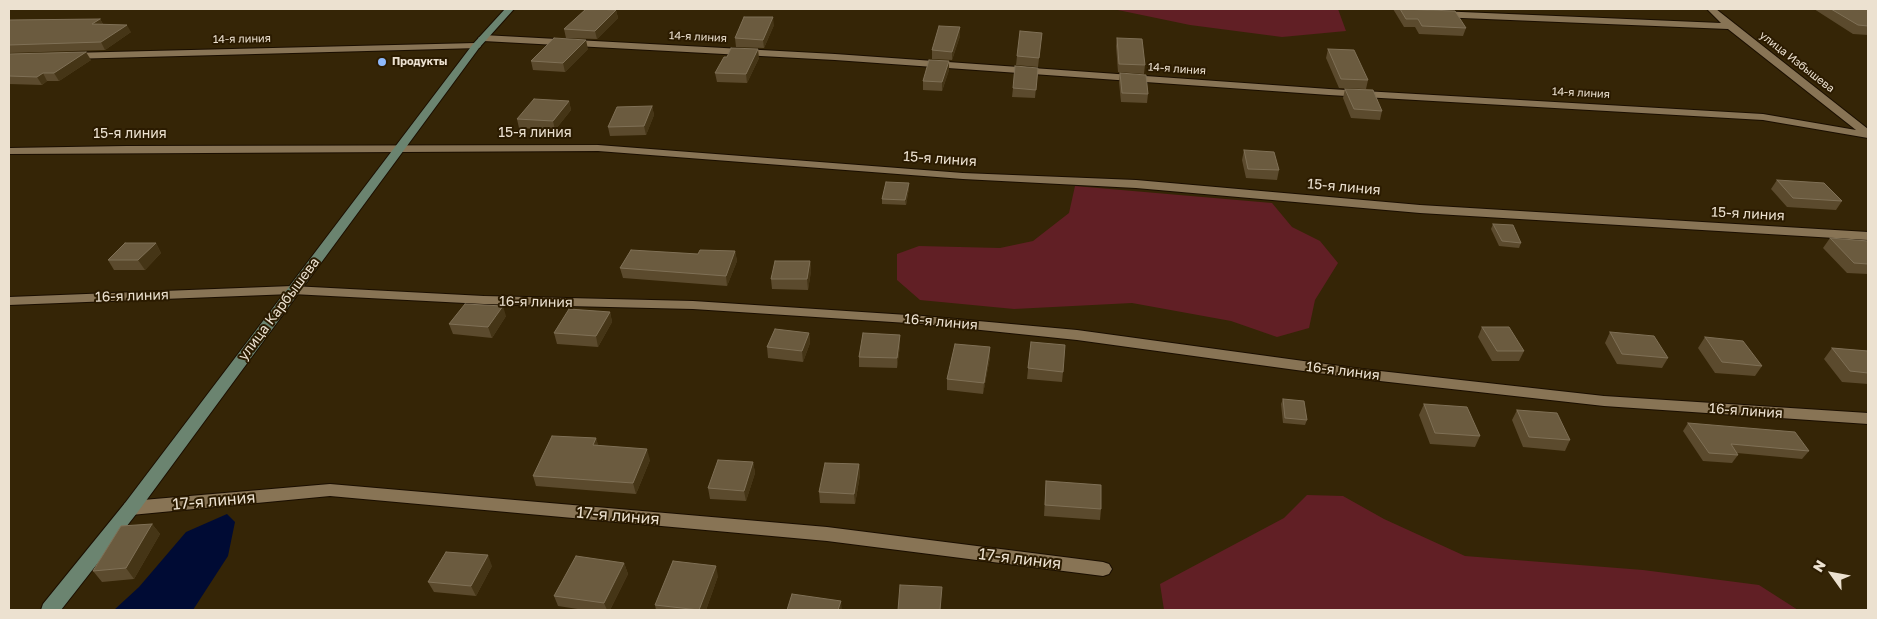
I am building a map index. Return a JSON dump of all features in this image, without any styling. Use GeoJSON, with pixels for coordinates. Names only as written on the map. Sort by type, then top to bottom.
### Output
{"type":"FeatureCollection","features":[{"type":"Feature","properties":{"kind":"main road","name":"улица Карбышева"},"geometry":{"type":"LineString","coordinates":[[50,610],[131,508],[479,42],[510,9]]}},
{"type":"Feature","properties":{"kind":"street","name":"улица Избышева"},"geometry":{"type":"LineString","coordinates":[[1711,9],[1868,135]]}},
{"type":"Feature","properties":{"kind":"street"},"geometry":{"type":"LineString","coordinates":[[1431,13],[1730,26]]}},
{"type":"Feature","properties":{"kind":"street","name":"14-я линия"},"geometry":{"type":"LineString","coordinates":[[58,56],[479,42],[825,57],[1329,92],[1763,117],[1868,135]]}},
{"type":"Feature","properties":{"kind":"street","name":"15-я линия"},"geometry":{"type":"LineString","coordinates":[[9,151],[126,148],[598,148],[963,176],[1146,185],[1420,209],[1868,236]]}},
{"type":"Feature","properties":{"kind":"street","name":"16-я линия"},"geometry":{"type":"LineString","coordinates":[[9,301],[292,290],[484,300],[693,305],[923,320],[1077,335],[1362,374],[1604,401],[1868,419]]}},
{"type":"Feature","properties":{"kind":"street","name":"17-я линия"},"geometry":{"type":"LineString","coordinates":[[131,508],[330,490],[827,534],[1103,569]]}},
{"type":"Feature","properties":{"kind":"shaded area"},"geometry":{"type":"Polygon","coordinates":[[[1113,9],[1338,9],[1346,31],[1282,37],[1190,25],[1113,9]]]}},
{"type":"Feature","properties":{"kind":"shaded area"},"geometry":{"type":"Polygon","coordinates":[[[1075,186],[1272,203],[1292,227],[1320,241],[1338,263],[1315,300],[1309,328],[1277,337],[1231,321],[1132,303],[1014,309],[920,300],[897,280],[897,254],[919,246],[1000,248],[1033,241],[1069,213],[1075,186]]]}},
{"type":"Feature","properties":{"kind":"shaded area"},"geometry":{"type":"Polygon","coordinates":[[[1307,495],[1343,496],[1384,519],[1465,556],[1643,570],[1759,585],[1798,610],[1164,610],[1160,584],[1284,518],[1307,495]]]}},
{"type":"Feature","properties":{"kind":"water"},"geometry":{"type":"Polygon","coordinates":[[[227,514],[235,522],[228,556],[193,610],[114,610],[139,587],[186,532],[227,514]]]}},
{"type":"Feature","properties":{"kind":"building"},"geometry":{"type":"Polygon","coordinates":[[[586,9],[616,10],[595,31],[564,29],[586,9]]]}},
{"type":"Feature","properties":{"kind":"building"},"geometry":{"type":"Polygon","coordinates":[[[1400,9],[1455,11],[1466,28],[1422,26],[1418,19],[1406,19],[1400,9]]]}},
{"type":"Feature","properties":{"kind":"building"},"geometry":{"type":"Polygon","coordinates":[[[1831,9],[1866,9],[1868,10],[1868,26],[1858,25],[1831,9]]]}},
{"type":"Feature","properties":{"kind":"building"},"geometry":{"type":"Polygon","coordinates":[[[744,17],[773,17],[763,40],[735,38],[744,17]]]}},
{"type":"Feature","properties":{"kind":"building"},"geometry":{"type":"Polygon","coordinates":[[[100,19],[92,24],[127,25],[101,42],[9,45],[9,20],[100,19]]]}},
{"type":"Feature","properties":{"kind":"building"},"geometry":{"type":"Polygon","coordinates":[[[939,26],[960,27],[952,52],[932,50],[939,26]]]}},
{"type":"Feature","properties":{"kind":"building"},"geometry":{"type":"Polygon","coordinates":[[[1020,31],[1042,33],[1039,58],[1017,56],[1020,31]]]}},
{"type":"Feature","properties":{"kind":"building"},"geometry":{"type":"Polygon","coordinates":[[[554,38],[586,40],[563,63],[531,61],[554,38]]]}},
{"type":"Feature","properties":{"kind":"building"},"geometry":{"type":"Polygon","coordinates":[[[1117,38],[1142,39],[1145,65],[1119,64],[1117,38]]]}},
{"type":"Feature","properties":{"kind":"building"},"geometry":{"type":"Polygon","coordinates":[[[731,48],[758,49],[746,74],[715,73],[731,48]]]}},
{"type":"Feature","properties":{"kind":"building"},"geometry":{"type":"Polygon","coordinates":[[[1328,49],[1354,50],[1368,80],[1341,79],[1328,49]]]}},
{"type":"Feature","properties":{"kind":"building"},"geometry":{"type":"Polygon","coordinates":[[[86,52],[54,73],[43,73],[37,77],[9,76],[9,54],[86,52]]]}},
{"type":"Feature","properties":{"kind":"building"},"geometry":{"type":"Polygon","coordinates":[[[929,60],[949,61],[942,82],[923,81],[929,60]]]}},
{"type":"Feature","properties":{"kind":"building"},"geometry":{"type":"Polygon","coordinates":[[[1015,66],[1038,68],[1036,90],[1013,88],[1015,66]]]}},
{"type":"Feature","properties":{"kind":"building"},"geometry":{"type":"Polygon","coordinates":[[[1120,73],[1146,75],[1148,94],[1122,93],[1120,73]]]}},
{"type":"Feature","properties":{"kind":"building"},"geometry":{"type":"Polygon","coordinates":[[[1345,89],[1373,90],[1382,111],[1354,109],[1345,89]]]}},
{"type":"Feature","properties":{"kind":"building"},"geometry":{"type":"Polygon","coordinates":[[[534,99],[569,101],[553,121],[517,119],[534,99]]]}},
{"type":"Feature","properties":{"kind":"building"},"geometry":{"type":"Polygon","coordinates":[[[652,106],[644,126],[608,127],[617,107],[652,106]]]}},
{"type":"Feature","properties":{"kind":"building"},"geometry":{"type":"Polygon","coordinates":[[[1244,150],[1274,152],[1279,170],[1248,169],[1244,150]]]}},
{"type":"Feature","properties":{"kind":"building"},"geometry":{"type":"Polygon","coordinates":[[[1777,180],[1824,183],[1842,201],[1793,198],[1777,180]]]}},
{"type":"Feature","properties":{"kind":"building"},"geometry":{"type":"Polygon","coordinates":[[[886,182],[909,183],[905,200],[882,199],[886,182]]]}},
{"type":"Feature","properties":{"kind":"building"},"geometry":{"type":"Polygon","coordinates":[[[1493,224],[1513,225],[1521,243],[1502,241],[1493,224]]]}},
{"type":"Feature","properties":{"kind":"building"},"geometry":{"type":"Polygon","coordinates":[[[1830,238],[1868,241],[1868,264],[1854,263],[1830,238]]]}},
{"type":"Feature","properties":{"kind":"building"},"geometry":{"type":"Polygon","coordinates":[[[125,243],[156,243],[138,260],[108,260],[125,243]]]}},
{"type":"Feature","properties":{"kind":"building"},"geometry":{"type":"Polygon","coordinates":[[[631,250],[698,254],[700,250],[735,251],[726,276],[620,268],[631,250]]]}},
{"type":"Feature","properties":{"kind":"building"},"geometry":{"type":"Polygon","coordinates":[[[775,261],[810,261],[807,279],[771,279],[775,261]]]}},
{"type":"Feature","properties":{"kind":"building"},"geometry":{"type":"Polygon","coordinates":[[[465,304],[503,306],[488,327],[449,324],[465,304]]]}},
{"type":"Feature","properties":{"kind":"building"},"geometry":{"type":"Polygon","coordinates":[[[569,309],[610,312],[596,336],[554,333],[569,309]]]}},
{"type":"Feature","properties":{"kind":"building"},"geometry":{"type":"Polygon","coordinates":[[[1482,327],[1509,327],[1524,351],[1497,351],[1482,327]]]}},
{"type":"Feature","properties":{"kind":"building"},"geometry":{"type":"Polygon","coordinates":[[[775,329],[809,333],[802,351],[767,347],[775,329]]]}},
{"type":"Feature","properties":{"kind":"building"},"geometry":{"type":"Polygon","coordinates":[[[1610,332],[1654,336],[1668,358],[1622,354],[1610,332]]]}},
{"type":"Feature","properties":{"kind":"building"},"geometry":{"type":"Polygon","coordinates":[[[863,333],[900,335],[897,358],[859,357],[863,333]]]}},
{"type":"Feature","properties":{"kind":"building"},"geometry":{"type":"Polygon","coordinates":[[[1705,337],[1743,341],[1762,366],[1722,362],[1705,337]]]}},
{"type":"Feature","properties":{"kind":"building"},"geometry":{"type":"Polygon","coordinates":[[[1031,342],[1065,345],[1063,372],[1028,368],[1031,342]]]}},
{"type":"Feature","properties":{"kind":"building"},"geometry":{"type":"Polygon","coordinates":[[[955,344],[990,347],[984,383],[947,379],[955,344]]]}},
{"type":"Feature","properties":{"kind":"building"},"geometry":{"type":"Polygon","coordinates":[[[1832,348],[1868,351],[1868,373],[1850,371],[1832,348]]]}},
{"type":"Feature","properties":{"kind":"building"},"geometry":{"type":"Polygon","coordinates":[[[1283,399],[1304,401],[1307,420],[1285,418],[1283,399]]]}},
{"type":"Feature","properties":{"kind":"building"},"geometry":{"type":"Polygon","coordinates":[[[1424,404],[1467,407],[1480,436],[1435,433],[1424,404]]]}},
{"type":"Feature","properties":{"kind":"building"},"geometry":{"type":"Polygon","coordinates":[[[1517,410],[1557,413],[1570,440],[1529,437],[1517,410]]]}},
{"type":"Feature","properties":{"kind":"building"},"geometry":{"type":"Polygon","coordinates":[[[1688,423],[1795,432],[1809,451],[1731,444],[1738,455],[1709,453],[1688,423]]]}},
{"type":"Feature","properties":{"kind":"building"},"geometry":{"type":"Polygon","coordinates":[[[552,436],[596,438],[593,445],[647,449],[633,483],[533,476],[552,436]]]}},
{"type":"Feature","properties":{"kind":"building"},"geometry":{"type":"Polygon","coordinates":[[[718,460],[753,462],[744,491],[708,488],[718,460]]]}},
{"type":"Feature","properties":{"kind":"building"},"geometry":{"type":"Polygon","coordinates":[[[825,463],[859,464],[854,494],[819,492],[825,463]]]}},
{"type":"Feature","properties":{"kind":"building"},"geometry":{"type":"Polygon","coordinates":[[[1046,481],[1101,485],[1101,509],[1045,505],[1046,481]]]}},
{"type":"Feature","properties":{"kind":"building"},"geometry":{"type":"Polygon","coordinates":[[[152,524],[126,568],[93,571],[121,526],[152,524]]]}},
{"type":"Feature","properties":{"kind":"building"},"geometry":{"type":"Polygon","coordinates":[[[446,552],[488,555],[471,586],[428,582],[446,552]]]}},
{"type":"Feature","properties":{"kind":"building"},"geometry":{"type":"Polygon","coordinates":[[[576,556],[624,563],[604,603],[554,596],[576,556]]]}},
{"type":"Feature","properties":{"kind":"building"},"geometry":{"type":"Polygon","coordinates":[[[673,561],[716,566],[699,610],[655,605],[673,561]]]}},
{"type":"Feature","properties":{"kind":"building"},"geometry":{"type":"Polygon","coordinates":[[[900,585],[942,587],[940,610],[898,610],[900,585]]]}},
{"type":"Feature","properties":{"kind":"building"},"geometry":{"type":"Polygon","coordinates":[[[792,594],[841,601],[838,610],[787,610],[792,594]]]}},
{"type":"Feature","properties":{"kind":"place","name":"Продукты"},"geometry":{"type":"Point","coordinates":[382,62]}}]}
